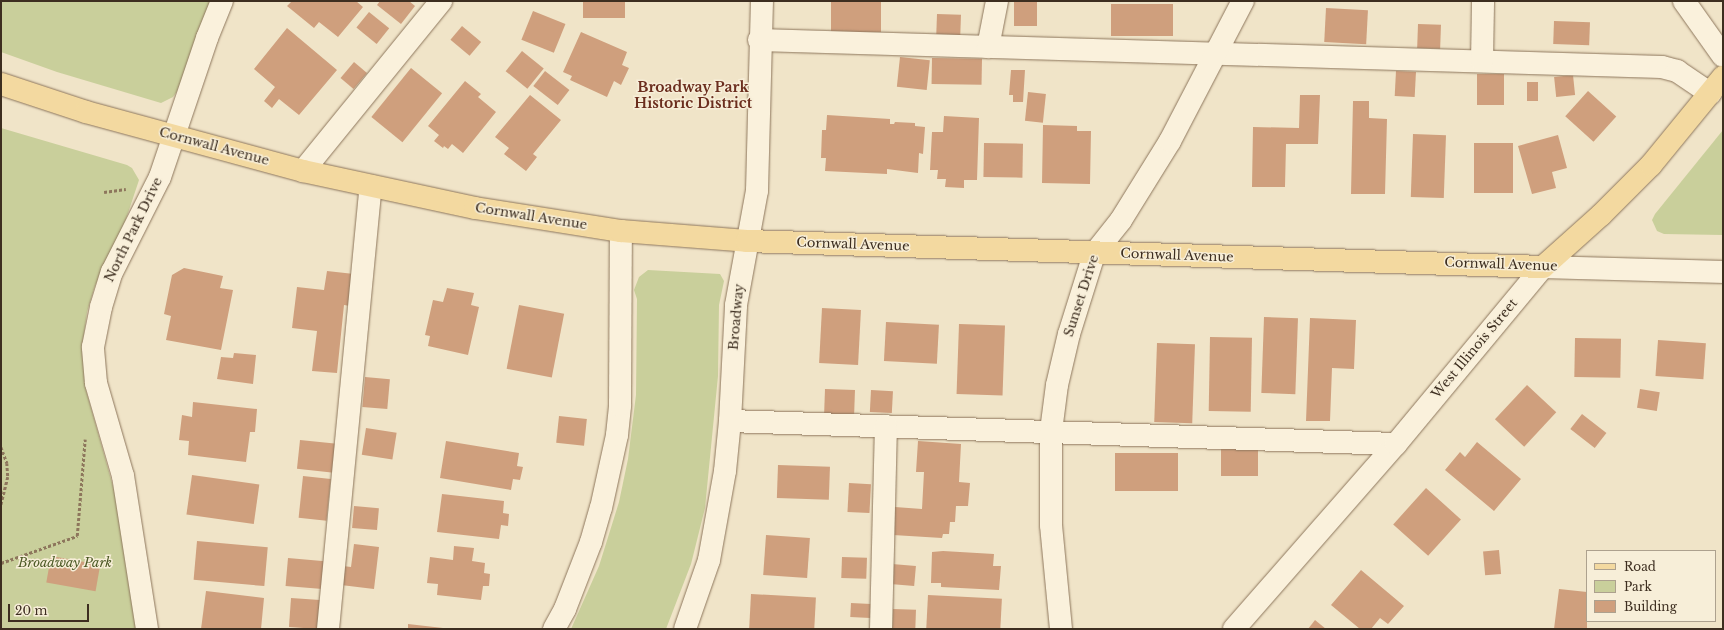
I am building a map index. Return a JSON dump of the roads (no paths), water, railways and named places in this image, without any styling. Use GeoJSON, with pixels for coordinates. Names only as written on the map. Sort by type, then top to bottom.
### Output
{"type":"FeatureCollection","features":[{"type":"Feature","properties":{"kind":"main road","name":"Cornwall Avenue"},"geometry":{"type":"LineString","coordinates":[[1,84],[86,112],[303,171],[475,208],[621,231],[747,241],[1094,254],[1543,267]]}},
{"type":"Feature","properties":{"kind":"main road","name":"West Illinois Street"},"geometry":{"type":"LineString","coordinates":[[1543,267],[1601,215],[1651,165],[1716,85]]}},
{"type":"Feature","properties":{"kind":"street","name":"North Park Drive"},"geometry":{"type":"LineString","coordinates":[[147,629],[125,483],[96,383],[93,347],[101,307],[112,272],[150,200],[174,137],[206,38],[222,1]]}},
{"type":"Feature","properties":{"kind":"street"},"geometry":{"type":"LineString","coordinates":[[303,171],[441,1]]}},
{"type":"Feature","properties":{"kind":"street","name":"Broadway"},"geometry":{"type":"LineString","coordinates":[[685,629],[698,596],[718,519],[730,422],[736,305],[757,190],[759,40],[762,1]]}},
{"type":"Feature","properties":{"kind":"street"},"geometry":{"type":"LineString","coordinates":[[988,47],[997,1]]}},
{"type":"Feature","properties":{"kind":"street","name":"Sunset Drive"},"geometry":{"type":"LineString","coordinates":[[1061,629],[1051,525],[1052,431],[1057,385],[1069,334],[1094,254],[1121,220],[1170,142],[1243,1]]}},
{"type":"Feature","properties":{"kind":"street"},"geometry":{"type":"LineString","coordinates":[[1482,62],[1483,1]]}},
{"type":"Feature","properties":{"kind":"street"},"geometry":{"type":"LineString","coordinates":[[1684,1],[1723,56]]}},
{"type":"Feature","properties":{"kind":"street"},"geometry":{"type":"LineString","coordinates":[[759,40],[1662,67],[1716,85]]}},
{"type":"Feature","properties":{"kind":"street"},"geometry":{"type":"LineString","coordinates":[[328,629],[371,186]]}},
{"type":"Feature","properties":{"kind":"street"},"geometry":{"type":"LineString","coordinates":[[554,629],[565,609],[591,542],[602,508],[617,435],[620,405],[621,231]]}},
{"type":"Feature","properties":{"kind":"street","name":"Cornwall Avenue"},"geometry":{"type":"LineString","coordinates":[[1543,267],[1723,272]]}},
{"type":"Feature","properties":{"kind":"street","name":"West Illinois Street"},"geometry":{"type":"LineString","coordinates":[[1234,629],[1396,444],[1543,267]]}},
{"type":"Feature","properties":{"kind":"street"},"geometry":{"type":"LineString","coordinates":[[730,422],[1052,431],[1396,444]]}},
{"type":"Feature","properties":{"kind":"street"},"geometry":{"type":"LineString","coordinates":[[881,629],[886,426]]}},
{"type":"Feature","properties":{"kind":"district","name":"Broadway Park Historic District"},"geometry":{"type":"Point","coordinates":[693,96]}},
{"type":"Feature","properties":{"kind":"park label","name":"Broadway Park"},"geometry":{"type":"Point","coordinates":[65,563]}}]}
